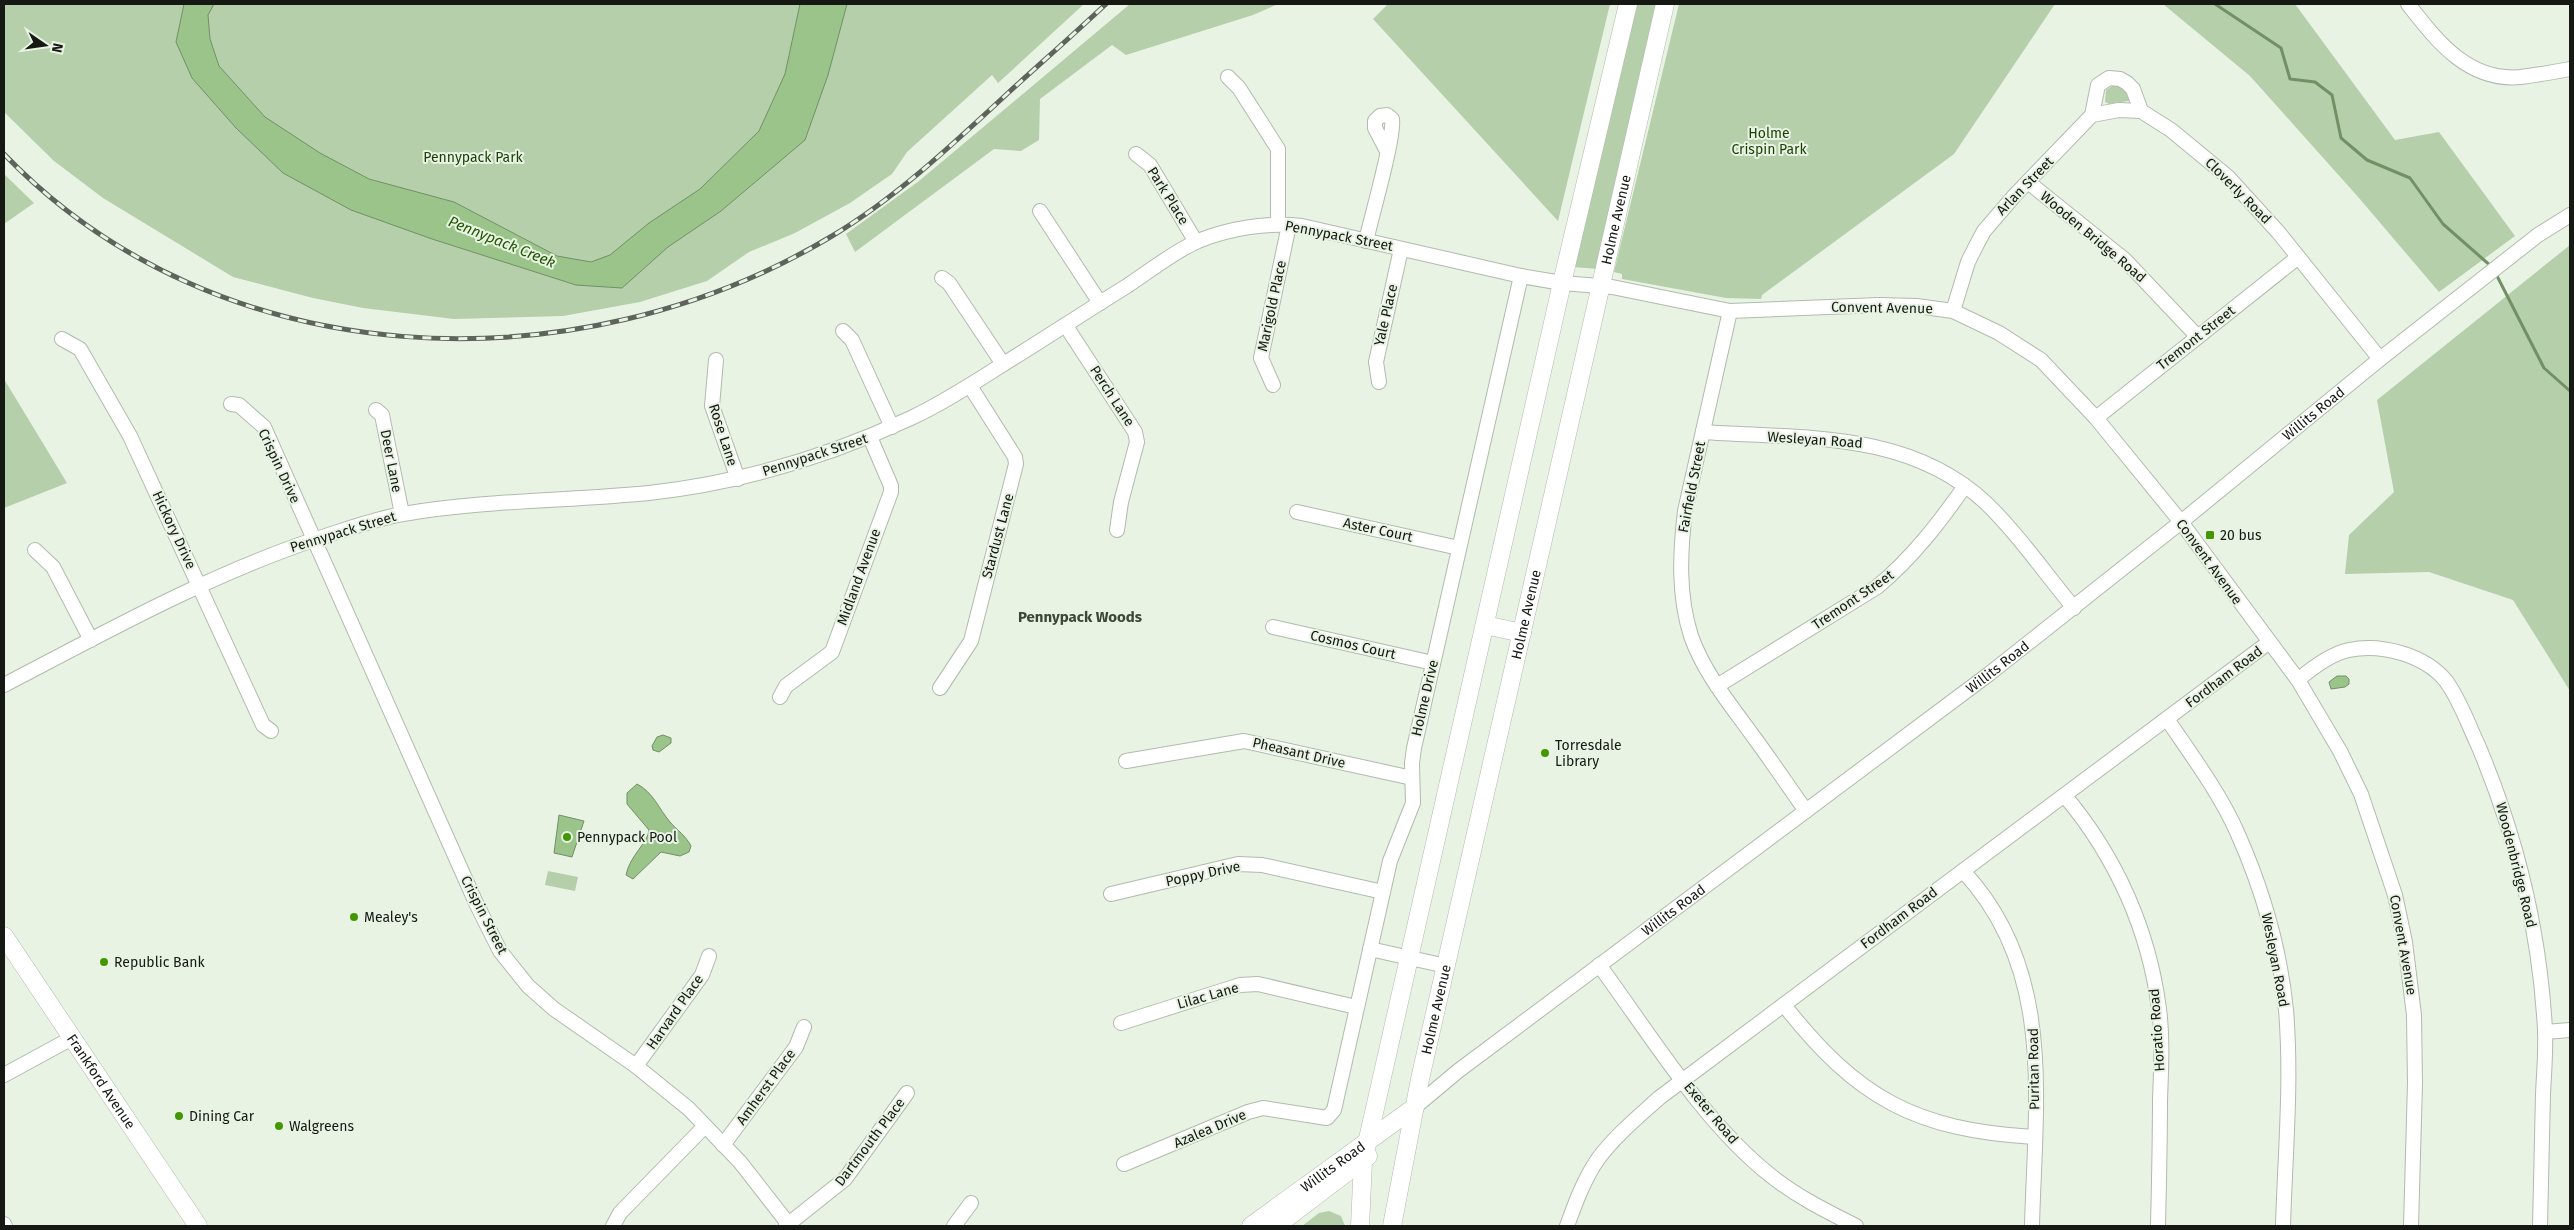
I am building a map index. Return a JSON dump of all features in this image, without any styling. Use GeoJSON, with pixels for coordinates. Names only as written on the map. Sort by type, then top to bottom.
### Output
{"type":"FeatureCollection","features":[{"type":"Feature","properties":{"kind":"main road"},"geometry":{"type":"LineString","coordinates":[[1360,1226],[1364,1161],[1369,1138],[1562,283],[1628,4]]}},
{"type":"Feature","properties":{"kind":"main road","name":"Holme Avenue"},"geometry":{"type":"LineString","coordinates":[[1392,1226],[1415,1106],[1446,966],[1665,4]]}},
{"type":"Feature","properties":{"kind":"main road"},"geometry":{"type":"LineString","coordinates":[[1486,625],[1522,633]]}},
{"type":"Feature","properties":{"kind":"main road","name":"Frankford Avenue"},"geometry":{"type":"LineString","coordinates":[[4,936],[198,1226]]}},
{"type":"Feature","properties":{"kind":"main road","name":"Willits Road"},"geometry":{"type":"LineString","coordinates":[[1251,1226],[1415,1106]]}},
{"type":"Feature","properties":{"kind":"main road","name":"Willits Road"},"geometry":{"type":"LineString","coordinates":[[1276,1226],[1364,1161],[1415,1106]]}},
{"type":"Feature","properties":{"kind":"street"},"geometry":{"type":"LineString","coordinates":[[2408,4],[2452,56],[2484,74],[2519,77],[2570,69]]}},
{"type":"Feature","properties":{"kind":"street","name":"Marigold Place"},"geometry":{"type":"LineString","coordinates":[[1228,77],[1239,88],[1278,149],[1283,225],[1261,358],[1274,385]]}},
{"type":"Feature","properties":{"kind":"street"},"geometry":{"type":"LineString","coordinates":[[2109,78],[2127,82],[2133,88],[2141,111],[2119,110],[2092,115],[2098,85],[2109,78]]}},
{"type":"Feature","properties":{"kind":"street","name":"Cloverly Road"},"geometry":{"type":"LineString","coordinates":[[2141,111],[2171,130],[2228,178],[2265,217],[2380,359]]}},
{"type":"Feature","properties":{"kind":"street","name":"Arlan Street"},"geometry":{"type":"LineString","coordinates":[[1953,311],[1968,262],[1981,237],[1997,215],[2092,115]]}},
{"type":"Feature","properties":{"kind":"street"},"geometry":{"type":"LineString","coordinates":[[1366,240],[1387,151]]}},
{"type":"Feature","properties":{"kind":"street","name":"Park Place"},"geometry":{"type":"LineString","coordinates":[[1136,154],[1150,165],[1196,242]]}},
{"type":"Feature","properties":{"kind":"street","name":"Wooden Bridge Road"},"geometry":{"type":"LineString","coordinates":[[2028,182],[2125,260],[2198,337]]}},
{"type":"Feature","properties":{"kind":"street"},"geometry":{"type":"LineString","coordinates":[[1040,212],[1100,303]]}},
{"type":"Feature","properties":{"kind":"street","name":"Willits Road"},"geometry":{"type":"LineString","coordinates":[[1415,1106],[1440,1084],[1989,674],[2181,522],[2380,359],[2538,235],[2570,215]]}},
{"type":"Feature","properties":{"kind":"street","name":"Pennypack Street"},"geometry":{"type":"LineString","coordinates":[[4,685],[199,584],[260,558],[358,525],[402,514],[485,503],[646,493],[738,479],[782,468],[870,438],[926,412],[970,386],[1196,242],[1246,228],[1283,225],[1366,240],[1522,276],[1602,287]]}},
{"type":"Feature","properties":{"kind":"street","name":"Yale Place"},"geometry":{"type":"LineString","coordinates":[[1379,382],[1376,362],[1401,249]]}},
{"type":"Feature","properties":{"kind":"street","name":"Tremont Street"},"geometry":{"type":"LineString","coordinates":[[2096,418],[2297,258]]}},
{"type":"Feature","properties":{"kind":"street","name":"Holme Drive"},"geometry":{"type":"LineString","coordinates":[[1328,1118],[1334,1110],[1390,861],[1413,803],[1414,748],[1522,276]]}},
{"type":"Feature","properties":{"kind":"street"},"geometry":{"type":"LineString","coordinates":[[942,278],[949,284],[1003,364]]}},
{"type":"Feature","properties":{"kind":"street","name":"Convent Avenue"},"geometry":{"type":"LineString","coordinates":[[1602,287],[1612,286],[1730,311],[1879,305],[1917,306],[1953,311],[1999,333],[2029,351],[2057,375],[2096,418],[2181,522],[2268,643],[2298,680],[2335,743],[2361,794],[2395,895],[2405,942],[2414,1015],[2415,1083],[2411,1226]]}},
{"type":"Feature","properties":{"kind":"street","name":"Fairfield Street"},"geometry":{"type":"LineString","coordinates":[[1730,311],[1685,511],[1681,581],[1691,634],[1700,659],[1716,686],[1806,811]]}},
{"type":"Feature","properties":{"kind":"street","name":"Perch Lane"},"geometry":{"type":"LineString","coordinates":[[1066,326],[1136,436],[1117,530]]}},
{"type":"Feature","properties":{"kind":"street"},"geometry":{"type":"LineString","coordinates":[[842,332],[852,340],[892,427]]}},
{"type":"Feature","properties":{"kind":"street","name":"Hickory Drive"},"geometry":{"type":"LineString","coordinates":[[62,339],[80,349],[130,436],[263,725],[271,731]]}},
{"type":"Feature","properties":{"kind":"street","name":"Rose Lane"},"geometry":{"type":"LineString","coordinates":[[716,360],[712,406],[738,479]]}},
{"type":"Feature","properties":{"kind":"street","name":"Stardust Lane"},"geometry":{"type":"LineString","coordinates":[[940,688],[971,641],[1016,464],[1015,456],[970,386]]}},
{"type":"Feature","properties":{"kind":"street","name":"Crispin Drive"},"geometry":{"type":"LineString","coordinates":[[231,404],[239,405],[264,427],[313,540]]}},
{"type":"Feature","properties":{"kind":"street","name":"Deer Lane"},"geometry":{"type":"LineString","coordinates":[[376,410],[382,415],[402,514]]}},
{"type":"Feature","properties":{"kind":"street","name":"Wesleyan Road"},"geometry":{"type":"LineString","coordinates":[[1703,432],[1860,442],[1918,459],[1965,486],[2001,518],[2074,608]]}},
{"type":"Feature","properties":{"kind":"street","name":"Midland Avenue"},"geometry":{"type":"LineString","coordinates":[[780,697],[786,686],[832,652],[891,492],[891,486],[870,438]]}},
{"type":"Feature","properties":{"kind":"street","name":"Tremont Street"},"geometry":{"type":"LineString","coordinates":[[1716,686],[1877,587],[1898,570],[1919,547],[1965,486]]}},
{"type":"Feature","properties":{"kind":"street","name":"Aster Court"},"geometry":{"type":"LineString","coordinates":[[1298,512],[1459,548]]}},
{"type":"Feature","properties":{"kind":"street","name":"Crispin Street"},"geometry":{"type":"LineString","coordinates":[[313,540],[476,902],[500,951],[542,1000],[636,1066],[706,1126],[788,1226]]}},
{"type":"Feature","properties":{"kind":"street"},"geometry":{"type":"LineString","coordinates":[[35,550],[54,567],[91,640]]}},
{"type":"Feature","properties":{"kind":"street","name":"Cosmos Court"},"geometry":{"type":"LineString","coordinates":[[1273,628],[1433,663]]}},
{"type":"Feature","properties":{"kind":"street","name":"Fordham Road"},"geometry":{"type":"LineString","coordinates":[[1567,1226],[1578,1197],[1598,1160],[1624,1130],[1659,1098],[2268,643]]}},
{"type":"Feature","properties":{"kind":"street","name":"Woodenbridge Road"},"geometry":{"type":"LineString","coordinates":[[2298,680],[2315,666],[2349,650],[2374,648],[2399,652],[2423,662],[2445,680],[2461,707],[2488,769],[2511,836],[2529,905],[2545,1032],[2540,1226]]}},
{"type":"Feature","properties":{"kind":"street","name":"Wesleyan Road"},"geometry":{"type":"LineString","coordinates":[[2167,719],[2206,776],[2236,830],[2270,922],[2286,1010],[2288,1056],[2283,1226]]}},
{"type":"Feature","properties":{"kind":"street","name":"Pheasant Drive"},"geometry":{"type":"LineString","coordinates":[[1126,761],[1244,741],[1412,778]]}},
{"type":"Feature","properties":{"kind":"street","name":"Horatio Road"},"geometry":{"type":"LineString","coordinates":[[2065,796],[2084,820],[2116,871],[2135,914],[2153,975],[2159,1010],[2161,1054],[2158,1226]]}},
{"type":"Feature","properties":{"kind":"street","name":"Poppy Drive"},"geometry":{"type":"LineString","coordinates":[[1111,894],[1238,864],[1262,865],[1383,892]]}},
{"type":"Feature","properties":{"kind":"street","name":"Puritan Road"},"geometry":{"type":"LineString","coordinates":[[1963,871],[1977,886],[1999,920],[2016,954],[2025,984],[2036,1052],[2032,1226]]}},
{"type":"Feature","properties":{"kind":"street"},"geometry":{"type":"LineString","coordinates":[[1370,949],[1446,966]]}},
{"type":"Feature","properties":{"kind":"street","name":"Harvard Place"},"geometry":{"type":"LineString","coordinates":[[636,1066],[702,976],[709,956]]}},
{"type":"Feature","properties":{"kind":"street","name":"Exeter Road"},"geometry":{"type":"LineString","coordinates":[[1599,966],[1683,1080],[1737,1146],[1770,1175],[1827,1212],[1856,1226]]}},
{"type":"Feature","properties":{"kind":"street","name":"Lilac Lane"},"geometry":{"type":"LineString","coordinates":[[1121,1023],[1240,985],[1258,984],[1356,1007]]}},
{"type":"Feature","properties":{"kind":"street"},"geometry":{"type":"LineString","coordinates":[[1784,1005],[1810,1039],[1834,1063],[1859,1084],[1886,1101],[1933,1121],[1968,1131],[2034,1137]]}},
{"type":"Feature","properties":{"kind":"street","name":"Amherst Place"},"geometry":{"type":"LineString","coordinates":[[723,1145],[796,1047],[804,1027]]}},
{"type":"Feature","properties":{"kind":"street"},"geometry":{"type":"LineString","coordinates":[[2545,1032],[2570,1030]]}},
{"type":"Feature","properties":{"kind":"street"},"geometry":{"type":"LineString","coordinates":[[4,1075],[72,1038]]}},
{"type":"Feature","properties":{"kind":"street","name":"Dartmouth Place"},"geometry":{"type":"LineString","coordinates":[[788,1226],[845,1179],[907,1093]]}},
{"type":"Feature","properties":{"kind":"street","name":"Azalea Drive"},"geometry":{"type":"LineString","coordinates":[[1124,1164],[1248,1112],[1263,1108],[1328,1118]]}},
{"type":"Feature","properties":{"kind":"street"},"geometry":{"type":"LineString","coordinates":[[613,1226],[620,1213],[706,1126]]}},
{"type":"Feature","properties":{"kind":"street"},"geometry":{"type":"LineString","coordinates":[[954,1226],[971,1203]]}},
{"type":"Feature","properties":{"kind":"green space","name":"Pennypack Park"},"geometry":{"type":"Polygon","coordinates":[[[4,4],[1084,4],[998,83],[992,75],[907,152],[892,174],[850,203],[795,233],[749,252],[707,281],[640,302],[563,316],[454,319],[363,308],[313,298],[233,277],[103,198],[54,161],[4,112],[4,4]]]}},
{"type":"Feature","properties":{"kind":"green space"},"geometry":{"type":"Polygon","coordinates":[[[1130,4],[1278,4],[1253,15],[1126,55],[1112,45],[1040,99],[1039,140],[1021,151],[994,149],[855,252],[846,234],[919,181],[1130,4]]]}},
{"type":"Feature","properties":{"kind":"green space"},"geometry":{"type":"Polygon","coordinates":[[[1388,4],[1610,4],[1558,221],[1373,19],[1388,4]]]}},
{"type":"Feature","properties":{"kind":"green space"},"geometry":{"type":"Polygon","coordinates":[[[1632,4],[1659,4],[1598,269],[1573,267],[1632,4]]]}},
{"type":"Feature","properties":{"kind":"green space","name":"Holme Crispin Park"},"geometry":{"type":"Polygon","coordinates":[[[1679,4],[2055,4],[1954,154],[1762,295],[1761,299],[1726,298],[1622,279],[1622,274],[1614,272],[1679,4]]]}},
{"type":"Feature","properties":{"kind":"green space"},"geometry":{"type":"Polygon","coordinates":[[[2163,4],[2295,4],[2395,140],[2439,132],[2515,236],[2439,292],[2359,198],[2250,76],[2163,4]]]}},
{"type":"Feature","properties":{"kind":"green space"},"geometry":{"type":"Polygon","coordinates":[[[2115,84],[2126,88],[2130,99],[2128,101],[2109,104],[2105,102],[2106,90],[2115,84]]]}},
{"type":"Feature","properties":{"kind":"green space"},"geometry":{"type":"Polygon","coordinates":[[[4,174],[34,203],[4,224],[4,174]]]}},
{"type":"Feature","properties":{"kind":"green space"},"geometry":{"type":"Polygon","coordinates":[[[2570,245],[2570,691],[2513,600],[2429,572],[2345,574],[2349,535],[2394,492],[2377,400],[2570,245]]]}},
{"type":"Feature","properties":{"kind":"green space"},"geometry":{"type":"Polygon","coordinates":[[[4,379],[67,483],[4,508],[4,379]]]}},
{"type":"Feature","properties":{"kind":"green space"},"geometry":{"type":"Polygon","coordinates":[[[548,871],[578,877],[575,891],[545,885],[548,871]]]}},
{"type":"Feature","properties":{"kind":"green space"},"geometry":{"type":"Polygon","coordinates":[[[1329,1211],[1341,1216],[1345,1226],[1302,1226],[1319,1213],[1329,1211]]]}},
{"type":"Feature","properties":{"kind":"water","name":"Pennypack Creek"},"geometry":{"type":"Polygon","coordinates":[[[184,4],[214,4],[208,15],[210,39],[219,66],[265,117],[320,153],[369,179],[454,202],[557,256],[591,262],[610,255],[649,223],[700,189],[759,131],[785,74],[800,4],[847,4],[828,75],[805,140],[721,211],[668,247],[622,288],[576,285],[432,239],[351,210],[283,173],[236,128],[192,78],[176,42],[184,4]]]}},
{"type":"Feature","properties":{"kind":"water"},"geometry":{"type":"Polygon","coordinates":[[[2337,676],[2346,676],[2349,679],[2349,684],[2345,687],[2331,689],[2329,682],[2337,676]]]}},
{"type":"Feature","properties":{"kind":"water"},"geometry":{"type":"Polygon","coordinates":[[[663,735],[671,738],[671,743],[659,752],[653,750],[652,746],[657,737],[663,735]]]}},
{"type":"Feature","properties":{"kind":"water"},"geometry":{"type":"Polygon","coordinates":[[[637,784],[652,796],[670,822],[691,846],[689,852],[680,856],[661,852],[633,879],[626,875],[628,868],[646,840],[649,830],[627,804],[627,793],[637,784]]]}},
{"type":"Feature","properties":{"kind":"water","name":"Pennypack Pool"},"geometry":{"type":"Polygon","coordinates":[[[559,815],[584,821],[572,857],[554,853],[559,815]]]}},
{"type":"Feature","properties":{"kind":"waterway"},"geometry":{"type":"LineString","coordinates":[[2215,4],[2281,48],[2290,79],[2315,82],[2332,95],[2341,138],[2367,160],[2410,178],[2443,224],[2492,267]]}},
{"type":"Feature","properties":{"kind":"waterway"},"geometry":{"type":"LineString","coordinates":[[2495,272],[2544,368],[2570,391]]}},
{"type":"Feature","properties":{"kind":"railway"},"geometry":{"type":"LineString","coordinates":[[4,154],[91,228],[188,283],[293,319],[402,336],[514,337],[625,320],[732,286],[832,236],[856,221],[924,169],[1106,4]]}},
{"type":"Feature","properties":{"kind":"place","name":"20 bus"},"geometry":{"type":"Point","coordinates":[2210,535]}},
{"type":"Feature","properties":{"kind":"place","name":"Torresdale Library"},"geometry":{"type":"Point","coordinates":[1545,753]}},
{"type":"Feature","properties":{"kind":"place","name":"Pennypack Pool"},"geometry":{"type":"Point","coordinates":[567,837]}},
{"type":"Feature","properties":{"kind":"place","name":"Mealey's"},"geometry":{"type":"Point","coordinates":[354,917]}},
{"type":"Feature","properties":{"kind":"place","name":"Republic Bank"},"geometry":{"type":"Point","coordinates":[104,962]}},
{"type":"Feature","properties":{"kind":"place","name":"Dining Car"},"geometry":{"type":"Point","coordinates":[179,1116]}},
{"type":"Feature","properties":{"kind":"place","name":"Walgreens"},"geometry":{"type":"Point","coordinates":[279,1126]}},
{"type":"Feature","properties":{"kind":"district","name":"Pennypack Woods"},"geometry":{"type":"Point","coordinates":[1080,617]}}]}
